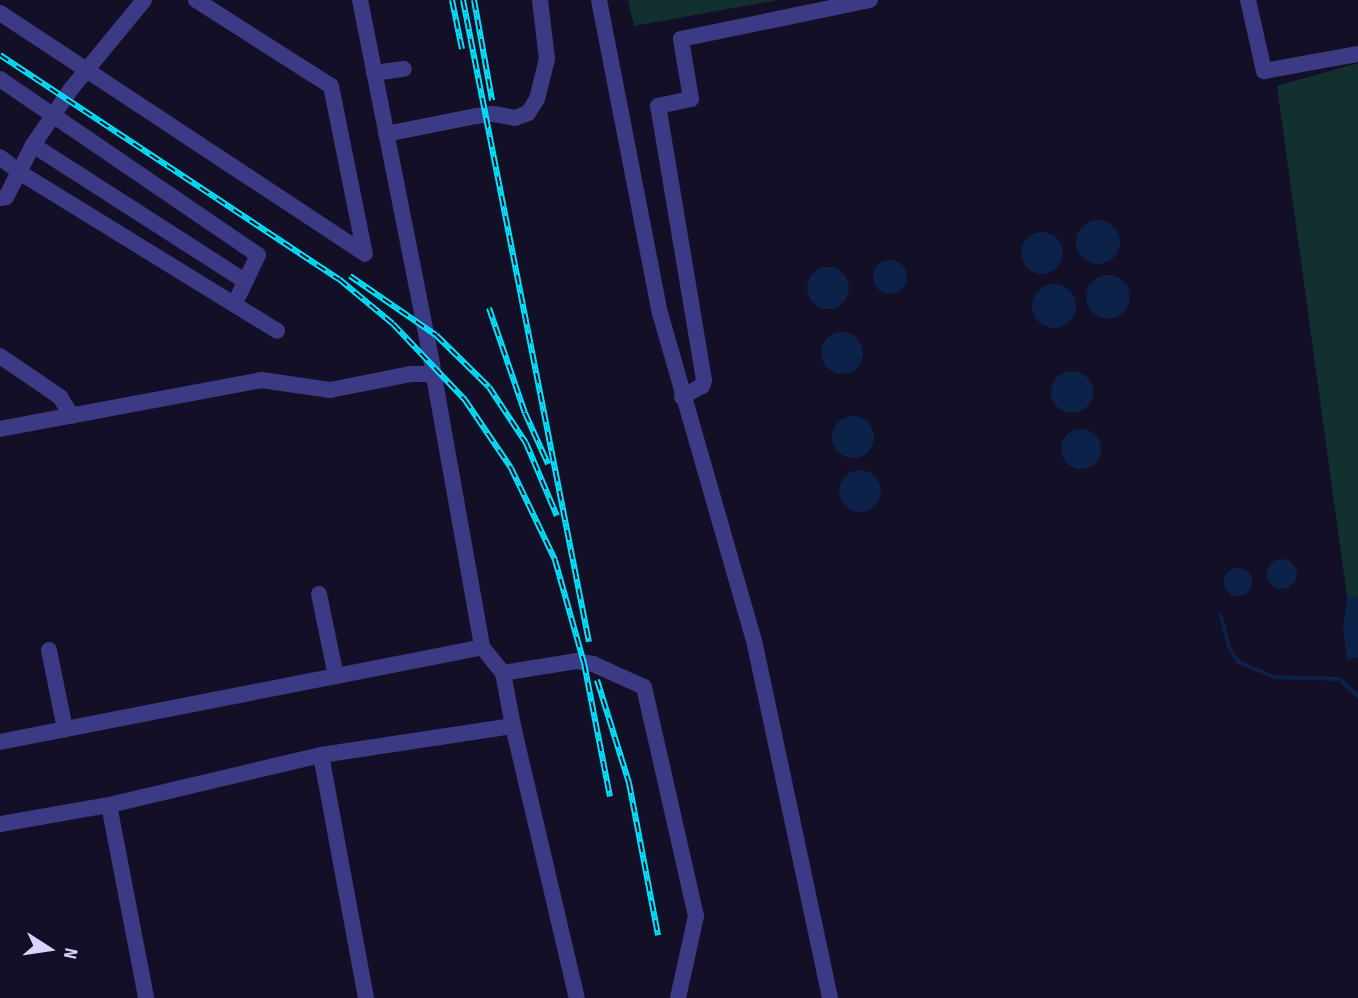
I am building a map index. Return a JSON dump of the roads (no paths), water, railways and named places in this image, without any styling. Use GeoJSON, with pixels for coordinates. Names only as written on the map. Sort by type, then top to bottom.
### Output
{"type":"FeatureCollection","features":[{"type":"Feature","properties":{"kind":"street"},"geometry":{"type":"LineString","coordinates":[[0,198],[6,197],[52,115],[86,69],[144,0]]}},
{"type":"Feature","properties":{"kind":"street"},"geometry":{"type":"LineString","coordinates":[[0,13],[365,254],[331,86],[197,0]]}},
{"type":"Feature","properties":{"kind":"street"},"geometry":{"type":"LineString","coordinates":[[360,0],[433,374],[482,647],[503,673],[577,998]]}},
{"type":"Feature","properties":{"kind":"street"},"geometry":{"type":"LineString","coordinates":[[386,134],[476,116],[493,114],[515,118],[528,113],[537,99],[547,59],[547,39],[540,0]]}},
{"type":"Feature","properties":{"kind":"street"},"geometry":{"type":"LineString","coordinates":[[599,0],[660,313],[681,397],[755,645],[830,998]]}},
{"type":"Feature","properties":{"kind":"street"},"geometry":{"type":"LineString","coordinates":[[681,397],[702,386],[704,380],[658,106],[691,99],[681,39],[870,0]]}},
{"type":"Feature","properties":{"kind":"street"},"geometry":{"type":"LineString","coordinates":[[1248,0],[1265,71],[1358,54]]}},
{"type":"Feature","properties":{"kind":"street"},"geometry":{"type":"LineString","coordinates":[[374,73],[404,69]]}},
{"type":"Feature","properties":{"kind":"street"},"geometry":{"type":"LineString","coordinates":[[0,79],[258,255],[234,305]]}},
{"type":"Feature","properties":{"kind":"street"},"geometry":{"type":"LineString","coordinates":[[33,145],[245,281]]}},
{"type":"Feature","properties":{"kind":"street"},"geometry":{"type":"LineString","coordinates":[[0,158],[277,331]]}},
{"type":"Feature","properties":{"kind":"street"},"geometry":{"type":"LineString","coordinates":[[0,356],[60,397],[72,416]]}},
{"type":"Feature","properties":{"kind":"street"},"geometry":{"type":"LineString","coordinates":[[0,429],[261,380],[330,390],[411,374],[433,374]]}},
{"type":"Feature","properties":{"kind":"street"},"geometry":{"type":"LineString","coordinates":[[320,594],[336,677]]}},
{"type":"Feature","properties":{"kind":"street"},"geometry":{"type":"LineString","coordinates":[[0,742],[482,647]]}},
{"type":"Feature","properties":{"kind":"street"},"geometry":{"type":"LineString","coordinates":[[50,650],[65,729]]}},
{"type":"Feature","properties":{"kind":"street"},"geometry":{"type":"LineString","coordinates":[[503,673],[576,661],[593,664],[644,687],[696,916],[678,998]]}},
{"type":"Feature","properties":{"kind":"street"},"geometry":{"type":"LineString","coordinates":[[0,824],[109,805],[321,754],[513,726]]}},
{"type":"Feature","properties":{"kind":"street"},"geometry":{"type":"LineString","coordinates":[[321,754],[366,998]]}},
{"type":"Feature","properties":{"kind":"street"},"geometry":{"type":"LineString","coordinates":[[109,805],[146,998]]}},
{"type":"Feature","properties":{"kind":"water"},"geometry":{"type":"Polygon","coordinates":[[[1098,220],[1114,226],[1120,242],[1114,258],[1098,264],[1082,258],[1076,242],[1082,226],[1098,220]]]}},
{"type":"Feature","properties":{"kind":"water"},"geometry":{"type":"Polygon","coordinates":[[[1042,232],[1057,238],[1063,253],[1057,268],[1042,274],[1027,268],[1021,253],[1027,238],[1042,232]]]}},
{"type":"Feature","properties":{"kind":"water"},"geometry":{"type":"Polygon","coordinates":[[[890,260],[902,265],[907,277],[902,289],[890,294],[878,289],[873,277],[878,265],[890,260]]]}},
{"type":"Feature","properties":{"kind":"water"},"geometry":{"type":"Polygon","coordinates":[[[828,267],[843,273],[849,288],[843,303],[828,309],[813,303],[807,288],[813,273],[828,267]]]}},
{"type":"Feature","properties":{"kind":"water"},"geometry":{"type":"Polygon","coordinates":[[[1108,275],[1123,282],[1130,297],[1123,312],[1108,319],[1093,312],[1086,297],[1093,282],[1108,275]]]}},
{"type":"Feature","properties":{"kind":"water"},"geometry":{"type":"Polygon","coordinates":[[[1054,284],[1070,290],[1076,306],[1070,322],[1054,328],[1038,322],[1032,306],[1038,290],[1054,284]]]}},
{"type":"Feature","properties":{"kind":"water"},"geometry":{"type":"Polygon","coordinates":[[[842,332],[857,338],[863,353],[857,368],[842,374],[827,368],[821,353],[827,338],[842,332]]]}},
{"type":"Feature","properties":{"kind":"water"},"geometry":{"type":"Polygon","coordinates":[[[1072,371],[1087,377],[1093,392],[1087,407],[1072,413],[1057,407],[1051,392],[1057,377],[1072,371]]]}},
{"type":"Feature","properties":{"kind":"water"},"geometry":{"type":"Polygon","coordinates":[[[853,416],[868,422],[874,437],[868,452],[853,458],[838,452],[832,437],[838,422],[853,416]]]}},
{"type":"Feature","properties":{"kind":"water"},"geometry":{"type":"Polygon","coordinates":[[[1081,429],[1089,430],[1095,435],[1100,441],[1100,457],[1095,463],[1089,468],[1081,469],[1073,468],[1067,463],[1062,457],[1061,449],[1062,441],[1067,435],[1073,430],[1081,429]]]}},
{"type":"Feature","properties":{"kind":"water"},"geometry":{"type":"Polygon","coordinates":[[[860,470],[875,476],[881,491],[875,506],[860,512],[845,506],[839,491],[845,476],[860,470]]]}},
{"type":"Feature","properties":{"kind":"water"},"geometry":{"type":"Polygon","coordinates":[[[1282,559],[1293,563],[1297,574],[1293,585],[1282,589],[1271,585],[1267,574],[1271,563],[1282,559]]]}},
{"type":"Feature","properties":{"kind":"water"},"geometry":{"type":"Polygon","coordinates":[[[1238,568],[1248,572],[1252,582],[1248,592],[1238,596],[1228,592],[1224,582],[1228,572],[1238,568]]]}},
{"type":"Feature","properties":{"kind":"water"},"geometry":{"type":"Polygon","coordinates":[[[1347,597],[1358,598],[1358,657],[1347,660],[1343,630],[1347,597]]]}},
{"type":"Feature","properties":{"kind":"waterway"},"geometry":{"type":"LineString","coordinates":[[1221,615],[1230,649],[1239,662],[1274,677],[1340,679],[1358,696]]}},
{"type":"Feature","properties":{"kind":"railway"},"geometry":{"type":"LineString","coordinates":[[452,0],[462,49]]}},
{"type":"Feature","properties":{"kind":"railway"},"geometry":{"type":"LineString","coordinates":[[463,0],[589,642]]}},
{"type":"Feature","properties":{"kind":"railway"},"geometry":{"type":"LineString","coordinates":[[474,0],[492,100]]}},
{"type":"Feature","properties":{"kind":"railway"},"geometry":{"type":"LineString","coordinates":[[0,55],[339,279],[393,324],[465,400],[511,468],[555,560],[584,663],[610,797]]}},
{"type":"Feature","properties":{"kind":"railway"},"geometry":{"type":"LineString","coordinates":[[350,276],[436,335],[489,387],[526,443],[557,516]]}},
{"type":"Feature","properties":{"kind":"railway"},"geometry":{"type":"LineString","coordinates":[[489,308],[525,413],[548,464]]}},
{"type":"Feature","properties":{"kind":"railway"},"geometry":{"type":"LineString","coordinates":[[597,680],[629,783],[658,935]]}}]}
